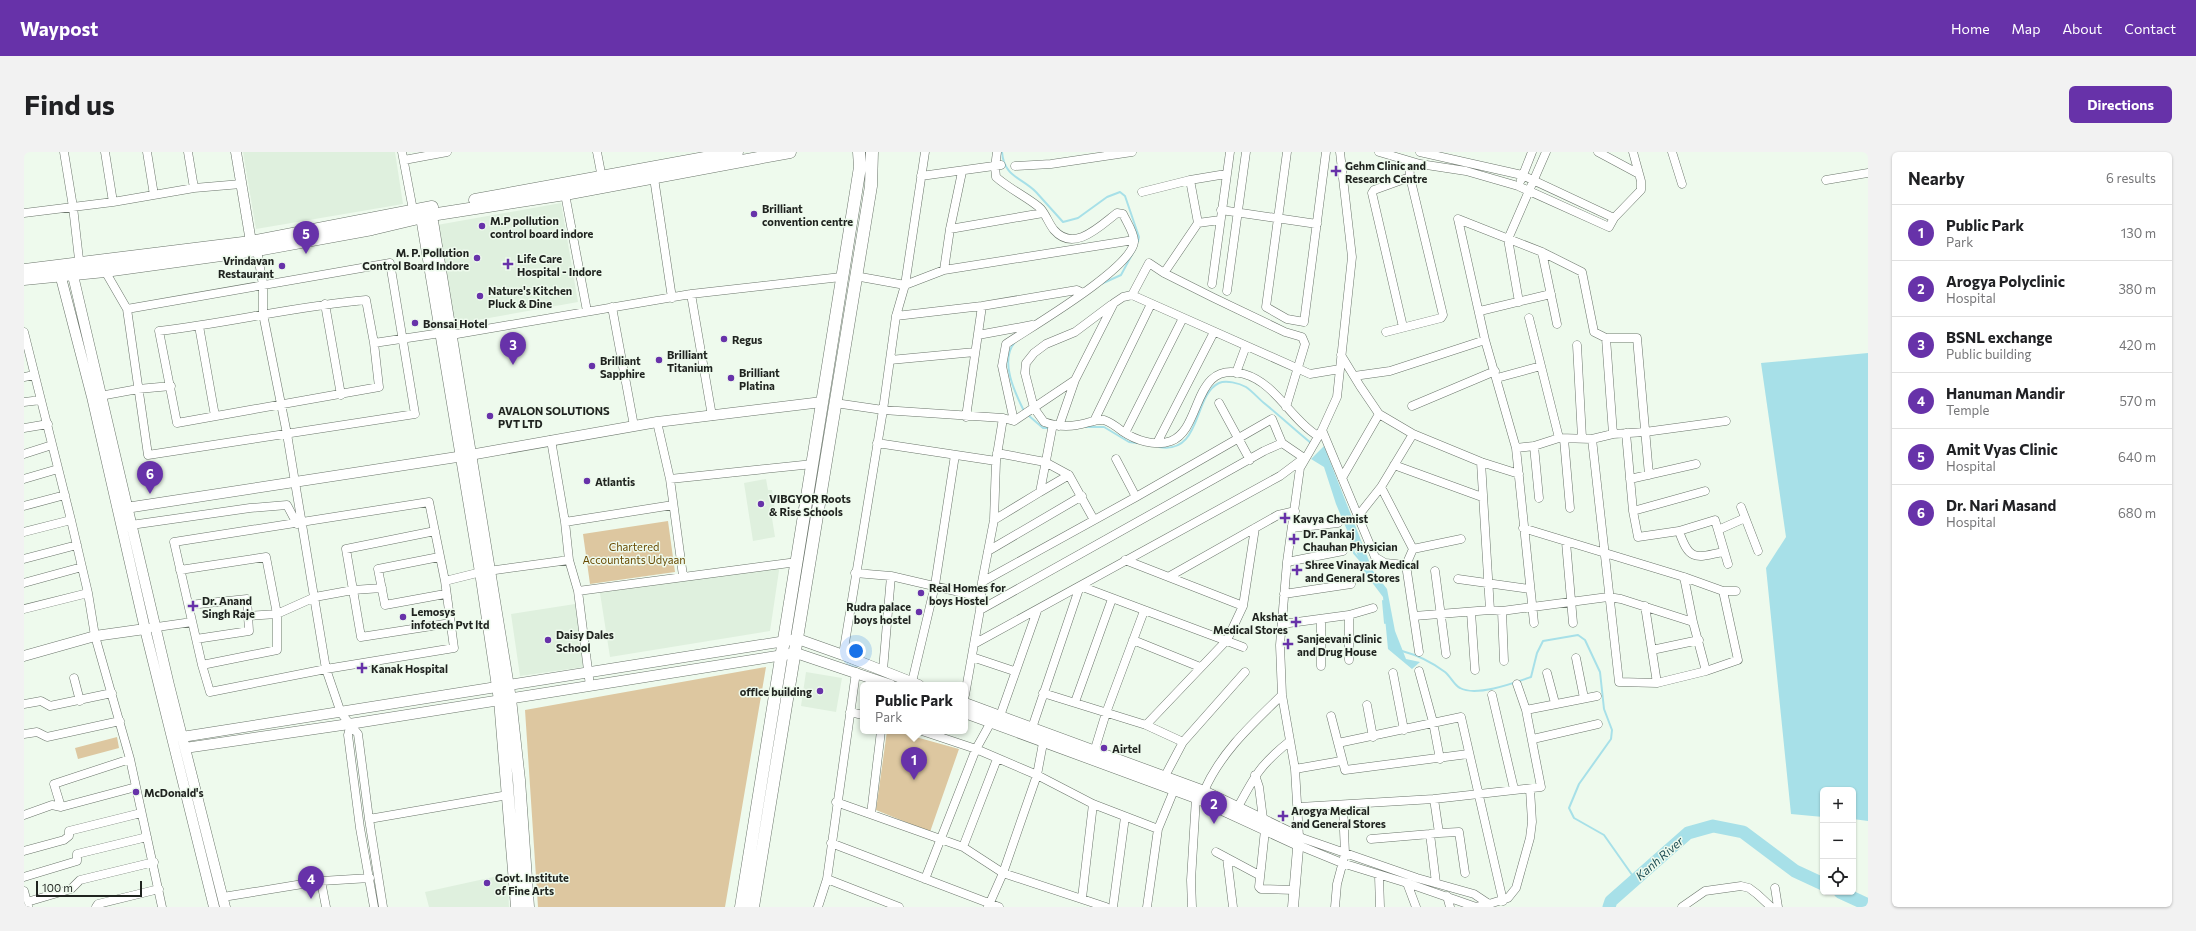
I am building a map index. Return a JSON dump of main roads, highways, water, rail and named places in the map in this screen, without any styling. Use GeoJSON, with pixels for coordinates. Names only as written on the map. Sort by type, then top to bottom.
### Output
{"type":"FeatureCollection","features":[{"type":"Feature","properties":{"kind":"main road"},"geometry":{"type":"LineString","coordinates":[[24,279],[70,269],[254,246],[372,229],[423,212],[737,152]]}},
{"type":"Feature","properties":{"kind":"main road"},"geometry":{"type":"LineString","coordinates":[[423,212],[565,194],[790,152]]}},
{"type":"Feature","properties":{"kind":"main road"},"geometry":{"type":"LineString","coordinates":[[742,907],[783,642],[813,464],[841,277],[860,168],[859,152]]}},
{"type":"Feature","properties":{"kind":"main road"},"geometry":{"type":"LineString","coordinates":[[753,907],[796,653],[854,276],[871,186],[872,152]]}},
{"type":"Feature","properties":{"kind":"main road"},"geometry":{"type":"LineString","coordinates":[[423,212],[446,334],[485,571],[502,687],[519,780],[528,907]]}},
{"type":"Feature","properties":{"kind":"main road"},"geometry":{"type":"LineString","coordinates":[[24,270],[70,269],[105,271],[254,246]]}},
{"type":"Feature","properties":{"kind":"main road"},"geometry":{"type":"LineString","coordinates":[[505,699],[508,795],[517,907]]}},
{"type":"Feature","properties":{"kind":"water"},"geometry":{"type":"Polygon","coordinates":[[[1868,353],[1868,821],[1856,819],[1856,787],[1820,787],[1820,817],[1791,814],[1766,568],[1786,537],[1761,363],[1868,353]]]}},
{"type":"Feature","properties":{"kind":"water"},"geometry":{"type":"Polygon","coordinates":[[[1324,446],[1373,571],[1387,589],[1395,631],[1406,659],[1420,662],[1412,669],[1388,649],[1383,597],[1365,573],[1336,504],[1324,467],[1311,459],[1324,446]]]}},
{"type":"Feature","properties":{"kind":"waterway"},"geometry":{"type":"LineString","coordinates":[[1002,152],[1003,160],[1010,172],[1036,192],[1063,222],[1078,218],[1107,197],[1120,192],[1125,196],[1139,237],[1138,241]]}},
{"type":"Feature","properties":{"kind":"waterway"},"geometry":{"type":"LineString","coordinates":[[1101,284],[1121,275],[1135,249]]}},
{"type":"Feature","properties":{"kind":"waterway"},"geometry":{"type":"LineString","coordinates":[[1015,342],[1010,349],[1008,367],[1013,386],[1024,411]]}},
{"type":"Feature","properties":{"kind":"waterway"},"geometry":{"type":"LineString","coordinates":[[1159,447],[1173,447],[1183,442],[1190,433],[1205,399],[1211,390],[1219,383],[1225,382],[1236,383],[1246,387],[1311,443]]}},
{"type":"Feature","properties":{"kind":"waterway"},"geometry":{"type":"LineString","coordinates":[[1028,415],[1043,428],[1051,428]]}},
{"type":"Feature","properties":{"kind":"waterway"},"geometry":{"type":"LineString","coordinates":[[1085,427],[1104,427],[1129,442],[1137,443]]}},
{"type":"Feature","properties":{"kind":"waterway"},"geometry":{"type":"LineString","coordinates":[[1350,536],[1354,553],[1361,561]]}},
{"type":"Feature","properties":{"kind":"waterway"},"geometry":{"type":"LineString","coordinates":[[1383,601],[1385,623]]}},
{"type":"Feature","properties":{"kind":"waterway"},"geometry":{"type":"LineString","coordinates":[[1402,651],[1435,665],[1445,672],[1460,688],[1475,691],[1495,688],[1531,677],[1537,653],[1543,641],[1578,635],[1585,640],[1600,672],[1604,709],[1612,730],[1611,739],[1579,784],[1569,808],[1574,818],[1604,835],[1635,879]]}},
{"type":"Feature","properties":{"kind":"waterway","name":"Kanh River"},"geometry":{"type":"LineString","coordinates":[[1609,907],[1611,901],[1688,833],[1713,826],[1743,832],[1795,871],[1820,883]]}},
{"type":"Feature","properties":{"kind":"waterway","name":"Kanh River"},"geometry":{"type":"LineString","coordinates":[[1846,895],[1868,905]]}},
{"type":"Feature","properties":{"kind":"place","name":"Gehm Clinic and Research Centre"},"geometry":{"type":"Point","coordinates":[1336,171]}},
{"type":"Feature","properties":{"kind":"place","name":"Brilliant convention centre"},"geometry":{"type":"Point","coordinates":[754,214]}},
{"type":"Feature","properties":{"kind":"place","name":"M.P pollution control board indore"},"geometry":{"type":"Point","coordinates":[482,226]}},
{"type":"Feature","properties":{"kind":"place","name":"Amit Vyas Clinic"},"geometry":{"type":"Point","coordinates":[306,254]}},
{"type":"Feature","properties":{"kind":"place","name":"M. P. Pollution Control Board Indore"},"geometry":{"type":"Point","coordinates":[477,258]}},
{"type":"Feature","properties":{"kind":"place","name":"Life Care Hospital - Indore"},"geometry":{"type":"Point","coordinates":[508,264]}},
{"type":"Feature","properties":{"kind":"place","name":"Vrindavan Restaurant"},"geometry":{"type":"Point","coordinates":[282,266]}},
{"type":"Feature","properties":{"kind":"place","name":"Nature's Kitchen Pluck & Dine"},"geometry":{"type":"Point","coordinates":[480,296]}},
{"type":"Feature","properties":{"kind":"place","name":"Bonsai Hotel"},"geometry":{"type":"Point","coordinates":[415,323]}},
{"type":"Feature","properties":{"kind":"place","name":"Regus"},"geometry":{"type":"Point","coordinates":[724,339]}},
{"type":"Feature","properties":{"kind":"place","name":"Brilliant Titanium"},"geometry":{"type":"Point","coordinates":[659,360]}},
{"type":"Feature","properties":{"kind":"place","name":"BSNL exchange"},"geometry":{"type":"Point","coordinates":[513,365]}},
{"type":"Feature","properties":{"kind":"place","name":"Brilliant Sapphire"},"geometry":{"type":"Point","coordinates":[592,366]}},
{"type":"Feature","properties":{"kind":"place","name":"Brilliant Platina"},"geometry":{"type":"Point","coordinates":[731,378]}},
{"type":"Feature","properties":{"kind":"place","name":"AVALON SOLUTIONS PVT LTD"},"geometry":{"type":"Point","coordinates":[490,416]}},
{"type":"Feature","properties":{"kind":"place","name":"Atlantis"},"geometry":{"type":"Point","coordinates":[587,481]}},
{"type":"Feature","properties":{"kind":"place","name":"Dr. Nari Masand"},"geometry":{"type":"Point","coordinates":[150,494]}},
{"type":"Feature","properties":{"kind":"place","name":"VIBGYOR Roots & Rise Schools"},"geometry":{"type":"Point","coordinates":[761,504]}},
{"type":"Feature","properties":{"kind":"place","name":"Kavya Chemist"},"geometry":{"type":"Point","coordinates":[1285,518]}},
{"type":"Feature","properties":{"kind":"place","name":"Dr. Pankaj Chauhan Physician"},"geometry":{"type":"Point","coordinates":[1294,539]}},
{"type":"Feature","properties":{"kind":"place","name":"Shree Vinayak Medical and General Stores"},"geometry":{"type":"Point","coordinates":[1297,570]}},
{"type":"Feature","properties":{"kind":"place","name":"Real Homes for boys Hostel"},"geometry":{"type":"Point","coordinates":[921,593]}},
{"type":"Feature","properties":{"kind":"place","name":"Dr. Anand Singh Raje"},"geometry":{"type":"Point","coordinates":[193,606]}},
{"type":"Feature","properties":{"kind":"place","name":"Rudra palace boys hostel"},"geometry":{"type":"Point","coordinates":[919,612]}},
{"type":"Feature","properties":{"kind":"place","name":"Lemosys infotech Pvt ltd"},"geometry":{"type":"Point","coordinates":[403,617]}},
{"type":"Feature","properties":{"kind":"place","name":"Akshat Medical Stores"},"geometry":{"type":"Point","coordinates":[1296,622]}},
{"type":"Feature","properties":{"kind":"place","name":"Daisy Dales School"},"geometry":{"type":"Point","coordinates":[548,640]}},
{"type":"Feature","properties":{"kind":"place","name":"Sanjeevani Clinic and Drug House"},"geometry":{"type":"Point","coordinates":[1288,644]}},
{"type":"Feature","properties":{"kind":"place","name":"Kanak Hospital"},"geometry":{"type":"Point","coordinates":[362,668]}},
{"type":"Feature","properties":{"kind":"place","name":"office building"},"geometry":{"type":"Point","coordinates":[820,691]}},
{"type":"Feature","properties":{"kind":"place","name":"Airtel"},"geometry":{"type":"Point","coordinates":[1104,748]}},
{"type":"Feature","properties":{"kind":"place","name":"Public Park"},"geometry":{"type":"Point","coordinates":[914,780]}},
{"type":"Feature","properties":{"kind":"place","name":"McDonald's"},"geometry":{"type":"Point","coordinates":[136,792]}},
{"type":"Feature","properties":{"kind":"place","name":"Arogya Medical and General Stores"},"geometry":{"type":"Point","coordinates":[1283,816]}},
{"type":"Feature","properties":{"kind":"place","name":"Arogya Polyclinic"},"geometry":{"type":"Point","coordinates":[1214,824]}},
{"type":"Feature","properties":{"kind":"place","name":"Govt. Institute of Fine Arts"},"geometry":{"type":"Point","coordinates":[487,883]}},
{"type":"Feature","properties":{"kind":"place","name":"Hanuman Mandir"},"geometry":{"type":"Point","coordinates":[311,899]}},
{"type":"Feature","properties":{"kind":"park label","name":"Chartered Accountants Udyaan"},"geometry":{"type":"Point","coordinates":[634,552]}}]}
